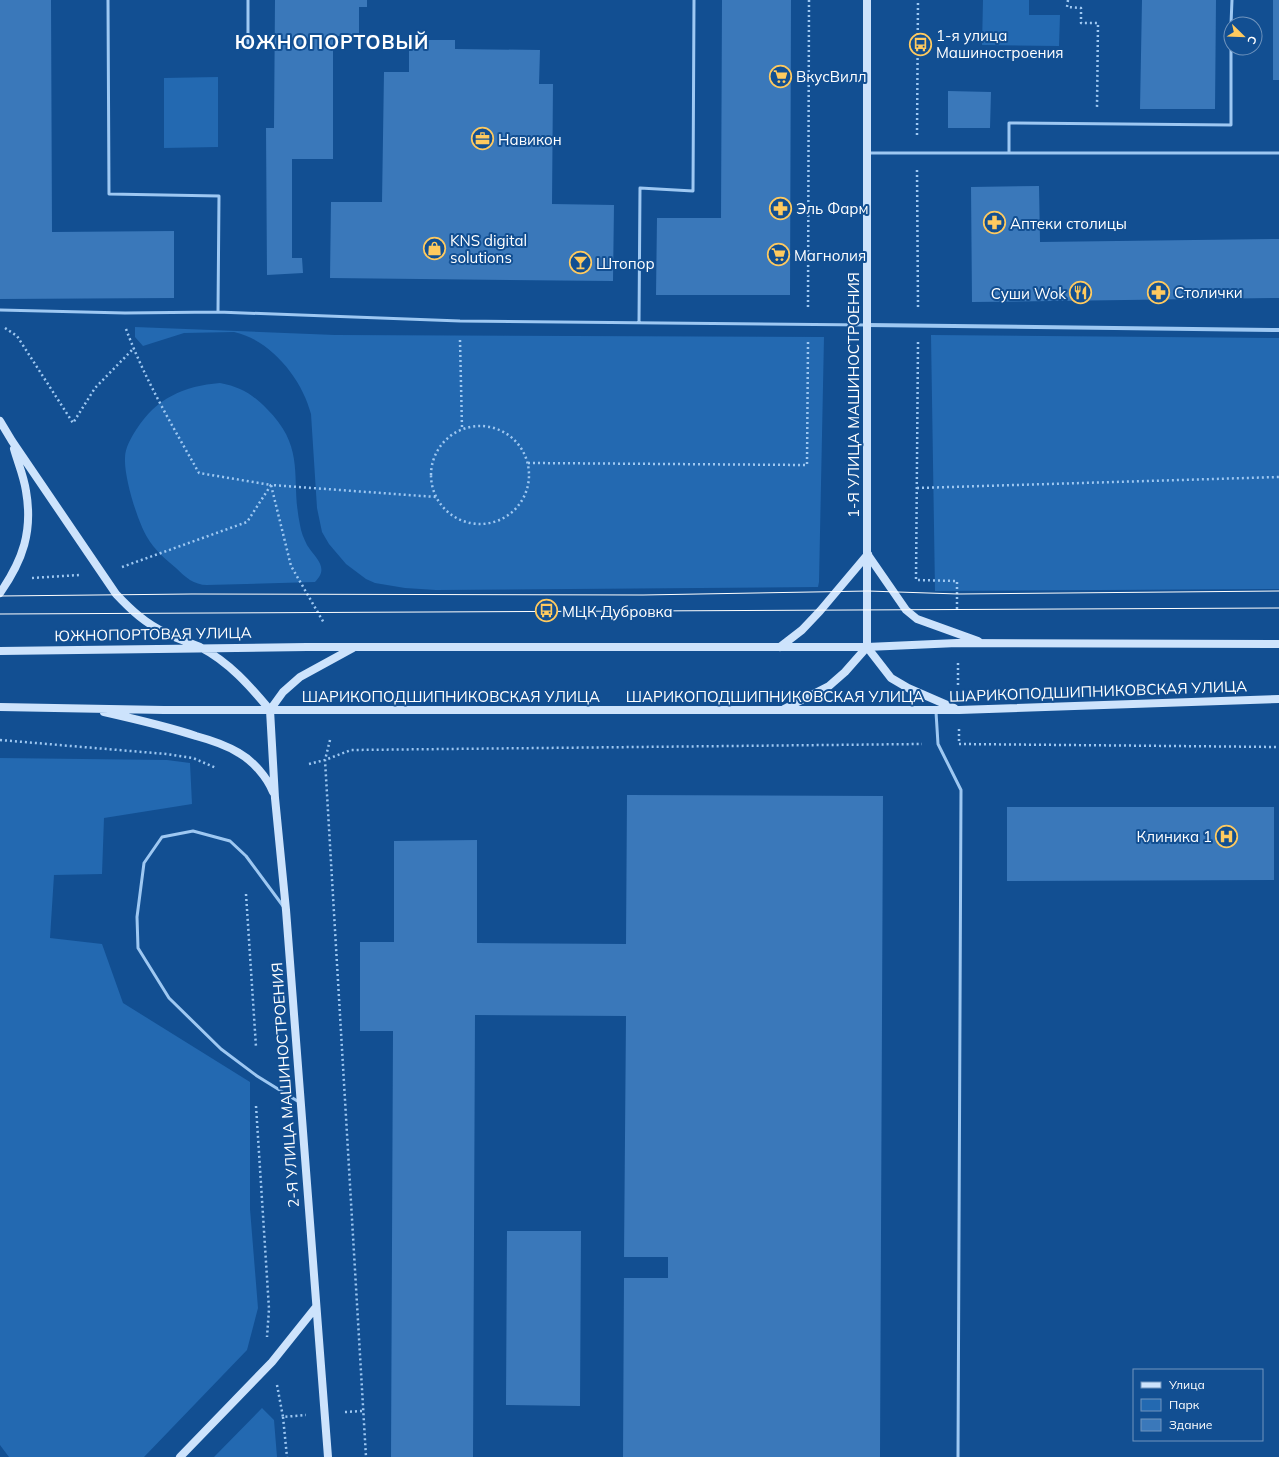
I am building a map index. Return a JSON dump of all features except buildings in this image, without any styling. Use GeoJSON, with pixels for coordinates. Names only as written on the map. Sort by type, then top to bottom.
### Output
{"type":"FeatureCollection","features":[{"type":"Feature","properties":{"kind":"main road","name":"1-Я УЛИЦА МАШИНОСТРОЕНИЯ"},"geometry":{"type":"LineString","coordinates":[[867,0],[867,647]]}},
{"type":"Feature","properties":{"kind":"main road"},"geometry":{"type":"LineString","coordinates":[[0,420],[12,441],[116,594],[134,613],[165,633],[201,647],[241,676],[270,710]]}},
{"type":"Feature","properties":{"kind":"main road"},"geometry":{"type":"LineString","coordinates":[[0,593],[17,565],[26,540],[29,516],[26,490],[12,441]]}},
{"type":"Feature","properties":{"kind":"main road"},"geometry":{"type":"LineString","coordinates":[[780,647],[802,630],[820,611],[868,554],[906,610],[917,619],[984,644]]}},
{"type":"Feature","properties":{"kind":"main road"},"geometry":{"type":"LineString","coordinates":[[270,710],[283,692],[300,677],[354,647],[867,647],[984,644],[1279,644]]}},
{"type":"Feature","properties":{"kind":"main road","name":"ЮЖНОПОРТОВАЯ УЛИЦА"},"geometry":{"type":"LineString","coordinates":[[0,651],[201,647],[354,647]]}},
{"type":"Feature","properties":{"kind":"main road"},"geometry":{"type":"LineString","coordinates":[[867,647],[891,678],[908,688],[959,710]]}},
{"type":"Feature","properties":{"kind":"main road"},"geometry":{"type":"LineString","coordinates":[[782,710],[829,686],[845,672],[867,647]]}},
{"type":"Feature","properties":{"kind":"main road","name":"ШАРИКОПОДШИПНИКОВСКАЯ УЛИЦА"},"geometry":{"type":"LineString","coordinates":[[270,710],[959,710],[1279,699]]}},
{"type":"Feature","properties":{"kind":"main road"},"geometry":{"type":"LineString","coordinates":[[0,707],[270,710]]}},
{"type":"Feature","properties":{"kind":"main road"},"geometry":{"type":"LineString","coordinates":[[86,708],[164,726],[215,741],[240,753],[257,767],[271,786],[275,798]]}},
{"type":"Feature","properties":{"kind":"main road","name":"2-Я УЛИЦА МАШИНОСТРОЕНИЯ"},"geometry":{"type":"LineString","coordinates":[[270,710],[275,798],[286,910],[328,1457]]}},
{"type":"Feature","properties":{"kind":"main road"},"geometry":{"type":"LineString","coordinates":[[180,1457],[272,1362],[316,1307]]}},
{"type":"Feature","properties":{"kind":"street"},"geometry":{"type":"LineString","coordinates":[[867,325],[1279,330]]}},
{"type":"Feature","properties":{"kind":"lane"},"geometry":{"type":"LineString","coordinates":[[108,0],[109,194],[219,196],[218,312]]}},
{"type":"Feature","properties":{"kind":"lane"},"geometry":{"type":"LineString","coordinates":[[248,0],[248,43]]}},
{"type":"Feature","properties":{"kind":"lane"},"geometry":{"type":"LineString","coordinates":[[638,323],[640,188],[692,191],[694,0]]}},
{"type":"Feature","properties":{"kind":"lane"},"geometry":{"type":"LineString","coordinates":[[1231,16],[1232,0]]}},
{"type":"Feature","properties":{"kind":"lane"},"geometry":{"type":"LineString","coordinates":[[1009,153],[1009,123],[1230,124],[1231,56]]}},
{"type":"Feature","properties":{"kind":"lane"},"geometry":{"type":"LineString","coordinates":[[867,153],[1279,153]]}},
{"type":"Feature","properties":{"kind":"lane"},"geometry":{"type":"LineString","coordinates":[[0,310],[125,313],[218,312],[460,321],[867,325]]}},
{"type":"Feature","properties":{"kind":"lane"},"geometry":{"type":"LineString","coordinates":[[936,710],[938,744],[961,790],[958,1457]]}},
{"type":"Feature","properties":{"kind":"lane"},"geometry":{"type":"LineString","coordinates":[[286,910],[246,856],[230,841],[193,831],[162,837],[144,863],[138,917],[138,948],[169,998],[221,1049],[257,1076],[300,1103]]}},
{"type":"Feature","properties":{"kind":"path"},"geometry":{"type":"LineString","coordinates":[[528,463],[807,464],[809,0]]}},
{"type":"Feature","properties":{"kind":"path"},"geometry":{"type":"LineString","coordinates":[[918,0],[918,488],[916,580],[957,581],[956,609]]}},
{"type":"Feature","properties":{"kind":"path"},"geometry":{"type":"LineString","coordinates":[[1068,0],[1067,7],[1081,8],[1081,23],[1098,23],[1097,123]]}},
{"type":"Feature","properties":{"kind":"path"},"geometry":{"type":"LineString","coordinates":[[125,313],[125,326],[133,349],[159,403],[200,473],[271,485],[436,497]]}},
{"type":"Feature","properties":{"kind":"path"},"geometry":{"type":"LineString","coordinates":[[0,324],[17,336],[72,423],[95,388],[133,349]]}},
{"type":"Feature","properties":{"kind":"path"},"geometry":{"type":"LineString","coordinates":[[460,340],[462,428]]}},
{"type":"Feature","properties":{"kind":"path"},"geometry":{"type":"LineString","coordinates":[[476,425],[493,427],[509,434],[521,446],[528,463],[528,487],[521,503],[509,515],[494,523],[476,525],[456,518],[442,508],[433,493],[431,467],[437,451],[447,437],[462,428],[476,425]]}},
{"type":"Feature","properties":{"kind":"path"},"geometry":{"type":"LineString","coordinates":[[918,488],[1279,477]]}},
{"type":"Feature","properties":{"kind":"path"},"geometry":{"type":"LineString","coordinates":[[160,553],[247,522],[271,485]]}},
{"type":"Feature","properties":{"kind":"path"},"geometry":{"type":"LineString","coordinates":[[271,485],[291,566],[324,623]]}},
{"type":"Feature","properties":{"kind":"path"},"geometry":{"type":"LineString","coordinates":[[0,740],[166,754],[193,758],[216,768]]}},
{"type":"Feature","properties":{"kind":"path"},"geometry":{"type":"LineString","coordinates":[[330,740],[326,760],[362,1411],[366,1457]]}},
{"type":"Feature","properties":{"kind":"path"},"geometry":{"type":"LineString","coordinates":[[309,764],[326,760],[351,750],[959,744]]}},
{"type":"Feature","properties":{"kind":"path"},"geometry":{"type":"LineString","coordinates":[[246,894],[256,1047]]}},
{"type":"Feature","properties":{"kind":"path"},"geometry":{"type":"LineString","coordinates":[[256,1106],[269,1309],[266,1334],[283,1417],[287,1457]]}},
{"type":"Feature","properties":{"kind":"path"},"geometry":{"type":"LineString","coordinates":[[283,1417],[362,1411]]}},
{"type":"Feature","properties":{"kind":"green space"},"geometry":{"type":"Polygon","coordinates":[[[983,0],[1029,0],[1029,15],[1060,15],[1059,46],[982,45],[983,0]]]}},
{"type":"Feature","properties":{"kind":"green space"},"geometry":{"type":"Polygon","coordinates":[[[218,77],[218,147],[164,148],[164,78],[218,77]]]}},
{"type":"Feature","properties":{"kind":"green space"},"geometry":{"type":"Polygon","coordinates":[[[135,327],[335,335],[824,337],[818,587],[436,590],[405,588],[375,583],[366,579],[346,564],[329,544],[322,532],[317,508],[311,414],[307,401],[300,388],[283,363],[260,343],[248,336],[234,332],[184,333],[143,346],[135,337],[135,327]]]}},
{"type":"Feature","properties":{"kind":"green space"},"geometry":{"type":"Polygon","coordinates":[[[931,335],[1279,338],[1279,589],[935,591],[931,335]]]}},
{"type":"Feature","properties":{"kind":"green space"},"geometry":{"type":"Polygon","coordinates":[[[220,383],[240,389],[256,399],[267,409],[288,437],[295,464],[297,508],[301,530],[307,545],[317,558],[321,567],[319,577],[315,582],[198,584],[186,577],[160,554],[143,530],[132,498],[125,466],[125,454],[130,440],[144,419],[162,402],[194,387],[220,383]]]}},
{"type":"Feature","properties":{"kind":"green space"},"geometry":{"type":"Polygon","coordinates":[[[0,758],[167,760],[190,763],[192,804],[104,818],[102,874],[54,875],[50,938],[102,944],[123,1003],[250,1082],[250,1209],[258,1308],[247,1350],[144,1457],[9,1457],[0,1445],[0,758]]]}},
{"type":"Feature","properties":{"kind":"green space"},"geometry":{"type":"Polygon","coordinates":[[[262,1408],[274,1420],[277,1457],[214,1457],[262,1408]]]}},
{"type":"Feature","properties":{"kind":"tram line"},"geometry":{"type":"LineString","coordinates":[[0,596],[192,594],[643,595],[868,591],[958,594],[1279,591]]}},
{"type":"Feature","properties":{"kind":"tram line"},"geometry":{"type":"LineString","coordinates":[[0,614],[1279,608]]}},
{"type":"Feature","properties":{"kind":"place","name":"1-я улица Машиностроения"},"geometry":{"type":"Point","coordinates":[920,44]}},
{"type":"Feature","properties":{"kind":"place","name":"ВкусВилл"},"geometry":{"type":"Point","coordinates":[780,76]}},
{"type":"Feature","properties":{"kind":"place","name":"Навикон"},"geometry":{"type":"Point","coordinates":[483,139]}},
{"type":"Feature","properties":{"kind":"place","name":"Эль Фарм"},"geometry":{"type":"Point","coordinates":[781,208]}},
{"type":"Feature","properties":{"kind":"place","name":"Аптеки столицы"},"geometry":{"type":"Point","coordinates":[995,223]}},
{"type":"Feature","properties":{"kind":"place","name":"KNS digital solutions"},"geometry":{"type":"Point","coordinates":[435,249]}},
{"type":"Feature","properties":{"kind":"place","name":"Магнолия"},"geometry":{"type":"Point","coordinates":[779,255]}},
{"type":"Feature","properties":{"kind":"place","name":"Штопор"},"geometry":{"type":"Point","coordinates":[580,263]}},
{"type":"Feature","properties":{"kind":"place","name":"Столички"},"geometry":{"type":"Point","coordinates":[1159,292]}},
{"type":"Feature","properties":{"kind":"place","name":"Суши Wok"},"geometry":{"type":"Point","coordinates":[1081,293]}},
{"type":"Feature","properties":{"kind":"place","name":"МЦК Дубровка"},"geometry":{"type":"Point","coordinates":[547,611]}},
{"type":"Feature","properties":{"kind":"place","name":"Клиника 1"},"geometry":{"type":"Point","coordinates":[1227,836]}},
{"type":"Feature","properties":{"kind":"district","name":"ЮЖНОПОРТОВЫЙ"},"geometry":{"type":"Point","coordinates":[332,42]}}]}
